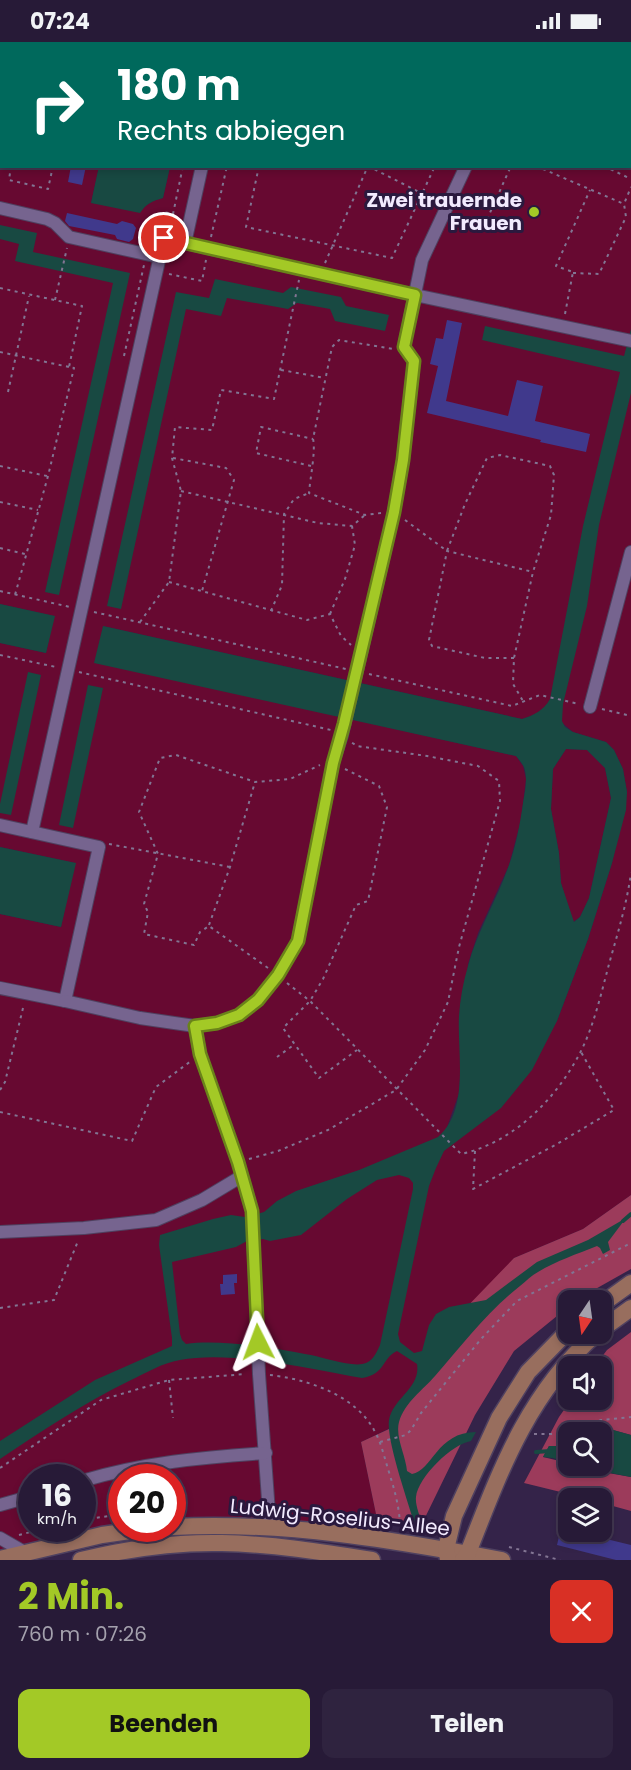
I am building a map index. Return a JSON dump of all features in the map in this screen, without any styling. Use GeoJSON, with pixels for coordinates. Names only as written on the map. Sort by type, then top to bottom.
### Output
{"type":"FeatureCollection","features":[{"type":"Feature","properties":{"kind":"main road"},"geometry":{"type":"LineString","coordinates":[[612,1297],[631,1283]]}},
{"type":"Feature","properties":{"kind":"main road"},"geometry":{"type":"LineString","coordinates":[[612,1322],[631,1308]]}},
{"type":"Feature","properties":{"kind":"main road"},"geometry":{"type":"LineString","coordinates":[[447,1555],[454,1516],[499,1419],[528,1372],[558,1341]]}},
{"type":"Feature","properties":{"kind":"main road"},"geometry":{"type":"LineString","coordinates":[[466,1557],[520,1433],[561,1367],[585,1344]]}},
{"type":"Feature","properties":{"kind":"main road","name":"Ludwig-Roselius-Allee"},"geometry":{"type":"LineString","coordinates":[[186,1526],[218,1524],[339,1533],[466,1557],[501,1552]]}},
{"type":"Feature","properties":{"kind":"main road"},"geometry":{"type":"LineString","coordinates":[[0,1559],[108,1534]]}},
{"type":"Feature","properties":{"kind":"main road","name":"Ludwig-Roselius-Allee"},"geometry":{"type":"LineString","coordinates":[[81,1560],[150,1548],[221,1542],[271,1546],[372,1560]]}},
{"type":"Feature","properties":{"kind":"lane"},"geometry":{"type":"LineString","coordinates":[[185,243],[202,168]]}},
{"type":"Feature","properties":{"kind":"lane"},"geometry":{"type":"LineString","coordinates":[[0,988],[140,1018],[195,1026],[217,1023],[239,1015],[258,1000],[278,975],[298,941],[333,763],[343,730],[394,512],[403,460],[414,361],[404,347],[422,260],[465,168]]}},
{"type":"Feature","properties":{"kind":"lane"},"geometry":{"type":"LineString","coordinates":[[0,208],[47,219],[55,223],[69,237],[159,257]]}},
{"type":"Feature","properties":{"kind":"lane"},"geometry":{"type":"LineString","coordinates":[[32,832],[164,238],[628,340]]}},
{"type":"Feature","properties":{"kind":"lane"},"geometry":{"type":"LineString","coordinates":[[590,707],[631,552]]}},
{"type":"Feature","properties":{"kind":"lane"},"geometry":{"type":"LineString","coordinates":[[0,825],[99,847],[65,1001]]}},
{"type":"Feature","properties":{"kind":"lane"},"geometry":{"type":"LineString","coordinates":[[195,1026],[200,1054],[238,1162],[252,1211],[259,1369],[270,1527]]}},
{"type":"Feature","properties":{"kind":"lane"},"geometry":{"type":"LineString","coordinates":[[0,1232],[156,1220],[202,1200],[242,1176]]}},
{"type":"Feature","properties":{"kind":"lane"},"geometry":{"type":"LineString","coordinates":[[96,1477],[188,1459],[266,1454]]}},
{"type":"Feature","properties":{"kind":"lane"},"geometry":{"type":"LineString","coordinates":[[0,1505],[18,1500]]}},
{"type":"Feature","properties":{"kind":"lane"},"geometry":{"type":"LineString","coordinates":[[2,1539],[26,1553]]}},
{"type":"Feature","properties":{"kind":"path"},"geometry":{"type":"LineString","coordinates":[[11,168],[9,180],[48,189],[53,168]]}},
{"type":"Feature","properties":{"kind":"path"},"geometry":{"type":"LineString","coordinates":[[167,274],[202,280],[226,168]]}},
{"type":"Feature","properties":{"kind":"path"},"geometry":{"type":"LineString","coordinates":[[259,168],[246,227],[392,258],[434,168]]}},
{"type":"Feature","properties":{"kind":"path"},"geometry":{"type":"LineString","coordinates":[[322,273],[332,245],[367,168]]}},
{"type":"Feature","properties":{"kind":"path"},"geometry":{"type":"LineString","coordinates":[[372,168],[423,194]]}},
{"type":"Feature","properties":{"kind":"path"},"geometry":{"type":"LineString","coordinates":[[484,226],[510,168]]}},
{"type":"Feature","properties":{"kind":"path"},"geometry":{"type":"LineString","coordinates":[[540,168],[624,204]]}},
{"type":"Feature","properties":{"kind":"path"},"geometry":{"type":"LineString","coordinates":[[608,168],[631,179]]}},
{"type":"Feature","properties":{"kind":"path"},"geometry":{"type":"LineString","coordinates":[[590,190],[556,266],[573,273],[599,274],[626,217],[624,204],[631,187]]}},
{"type":"Feature","properties":{"kind":"path"},"geometry":{"type":"LineString","coordinates":[[55,300],[66,252]]}},
{"type":"Feature","properties":{"kind":"path"},"geometry":{"type":"LineString","coordinates":[[140,622],[169,582],[181,491],[172,458],[175,427],[212,430],[221,390],[274,399],[301,269]]}},
{"type":"Feature","properties":{"kind":"path"},"geometry":{"type":"LineString","coordinates":[[562,326],[573,273]]}},
{"type":"Feature","properties":{"kind":"path"},"geometry":{"type":"LineString","coordinates":[[0,288],[82,306],[69,367]]}},
{"type":"Feature","properties":{"kind":"path"},"geometry":{"type":"LineString","coordinates":[[8,392],[29,296]]}},
{"type":"Feature","properties":{"kind":"path"},"geometry":{"type":"LineString","coordinates":[[309,493],[315,445],[313,439],[332,347],[339,340],[394,349],[404,347]]}},
{"type":"Feature","properties":{"kind":"path"},"geometry":{"type":"LineString","coordinates":[[0,352],[74,368],[48,476],[15,595]]}},
{"type":"Feature","properties":{"kind":"path"},"geometry":{"type":"LineString","coordinates":[[281,370],[325,378]]}},
{"type":"Feature","properties":{"kind":"path"},"geometry":{"type":"LineString","coordinates":[[311,466],[256,453],[261,427],[313,439]]}},
{"type":"Feature","properties":{"kind":"path"},"geometry":{"type":"LineString","coordinates":[[514,658],[485,658],[432,646],[429,640],[447,551],[465,504],[487,458],[500,455],[550,466],[554,475],[550,515],[533,572],[514,658],[513,684],[523,701]]}},
{"type":"Feature","properties":{"kind":"path"},"geometry":{"type":"LineString","coordinates":[[172,458],[226,468],[234,480],[202,591]]}},
{"type":"Feature","properties":{"kind":"path"},"geometry":{"type":"LineString","coordinates":[[0,466],[48,476]]}},
{"type":"Feature","properties":{"kind":"path"},"geometry":{"type":"LineString","coordinates":[[181,491],[318,523],[352,526],[365,514]]}},
{"type":"Feature","properties":{"kind":"path"},"geometry":{"type":"LineString","coordinates":[[271,611],[282,585],[284,514],[294,499],[309,493],[365,514],[394,512],[447,551],[533,572]]}},
{"type":"Feature","properties":{"kind":"path"},"geometry":{"type":"LineString","coordinates":[[0,501],[39,510]]}},
{"type":"Feature","properties":{"kind":"path"},"geometry":{"type":"LineString","coordinates":[[352,526],[355,545],[345,579],[330,614],[341,636],[349,644],[362,649]]}},
{"type":"Feature","properties":{"kind":"path"},"geometry":{"type":"LineString","coordinates":[[0,548],[25,554]]}},
{"type":"Feature","properties":{"kind":"path"},"geometry":{"type":"LineString","coordinates":[[169,582],[307,620],[330,614]]}},
{"type":"Feature","properties":{"kind":"path"},"geometry":{"type":"LineString","coordinates":[[0,591],[356,674],[512,706],[540,695],[567,702]]}},
{"type":"Feature","properties":{"kind":"path"},"geometry":{"type":"LineString","coordinates":[[0,655],[343,730],[357,746],[477,766],[499,781],[500,801],[459,947],[448,1002],[425,1050],[396,1090],[328,1130],[278,1151],[238,1162]]}},
{"type":"Feature","properties":{"kind":"path"},"geometry":{"type":"LineString","coordinates":[[255,782],[230,867],[209,926],[200,932],[194,945],[144,934],[148,912],[144,904],[158,854],[139,812],[160,758],[176,755],[255,782],[290,779],[318,765],[333,763],[380,786],[387,807],[368,902],[356,905],[323,979],[310,1001],[283,1028],[319,1078],[357,1050]]}},
{"type":"Feature","properties":{"kind":"path"},"geometry":{"type":"LineString","coordinates":[[99,847],[110,844],[230,867]]}},
{"type":"Feature","properties":{"kind":"path"},"geometry":{"type":"LineString","coordinates":[[209,926],[310,1001],[461,1154],[475,1151],[531,1118],[553,1094],[581,1052],[630,894],[631,873]]}},
{"type":"Feature","properties":{"kind":"path"},"geometry":{"type":"LineString","coordinates":[[0,1090],[5,1082],[26,994]]}},
{"type":"Feature","properties":{"kind":"path"},"geometry":{"type":"LineString","coordinates":[[277,1057],[295,1044]]}},
{"type":"Feature","properties":{"kind":"path"},"geometry":{"type":"LineString","coordinates":[[475,1151],[473,1189],[557,1144],[614,1110],[581,1052]]}},
{"type":"Feature","properties":{"kind":"path"},"geometry":{"type":"LineString","coordinates":[[0,1112],[132,1141],[156,1087],[200,1054]]}},
{"type":"Feature","properties":{"kind":"path"},"geometry":{"type":"LineString","coordinates":[[0,1080],[5,1082]]}},
{"type":"Feature","properties":{"kind":"path"},"geometry":{"type":"LineString","coordinates":[[0,1308],[54,1300],[84,1227]]}},
{"type":"Feature","properties":{"kind":"path"},"geometry":{"type":"LineString","coordinates":[[380,1442],[406,1435],[481,1339],[517,1301],[631,1243]]}},
{"type":"Feature","properties":{"kind":"path"},"geometry":{"type":"LineString","coordinates":[[0,1468],[101,1400],[169,1380],[259,1369],[332,1393],[363,1414],[380,1442],[399,1505],[400,1524]]}},
{"type":"Feature","properties":{"kind":"path"},"geometry":{"type":"LineString","coordinates":[[169,1380],[173,1418]]}},
{"type":"Feature","properties":{"kind":"path"},"geometry":{"type":"LineString","coordinates":[[520,1433],[562,1434],[600,1420],[631,1417]]}},
{"type":"Feature","properties":{"kind":"path"},"geometry":{"type":"LineString","coordinates":[[419,1530],[437,1522],[451,1525]]}},
{"type":"Feature","properties":{"kind":"path"},"geometry":{"type":"LineString","coordinates":[[2,1539],[18,1535]]}},
{"type":"Feature","properties":{"kind":"path"},"geometry":{"type":"LineString","coordinates":[[501,1552],[560,1560]]}},
{"type":"Feature","properties":{"kind":"shaded area"},"geometry":{"type":"Polygon","coordinates":[[[0,168],[99,168],[91,203],[144,207],[163,198],[170,168],[631,168],[631,1195],[583,1229],[514,1258],[388,1429],[361,1442],[376,1514],[324,1511],[321,1522],[186,1521],[186,1464],[108,1464],[108,1528],[96,1529],[96,1464],[18,1464],[18,1542],[35,1542],[0,1550],[0,914],[61,927],[75,863],[0,847],[0,643],[46,653],[54,616],[0,604],[0,168]],[[103,626],[333,715],[516,756],[523,766],[526,779],[521,820],[509,865],[478,933],[468,964],[459,1093],[446,1130],[557,1021],[588,939],[612,863],[627,792],[623,769],[614,750],[606,742],[573,732],[545,708],[522,719],[103,626]]]}},
{"type":"Feature","properties":{"kind":"shaded area"},"geometry":{"type":"Polygon","coordinates":[[[99,168],[170,168],[163,198],[150,203],[140,213],[91,203],[99,168]]]}},
{"type":"Feature","properties":{"kind":"shaded area"},"geometry":{"type":"Polygon","coordinates":[[[0,225],[37,233],[33,252],[130,273],[59,595],[45,592],[113,283],[15,261],[19,244],[0,239],[0,225]]]}},
{"type":"Feature","properties":{"kind":"shaded area"},"geometry":{"type":"Polygon","coordinates":[[[215,279],[283,293],[291,287],[341,297],[346,306],[389,315],[385,331],[335,321],[330,309],[297,303],[288,309],[227,298],[221,316],[186,309],[121,609],[107,606],[176,292],[209,298],[215,279]]]}},
{"type":"Feature","properties":{"kind":"shaded area"},"geometry":{"type":"Polygon","coordinates":[[[485,326],[624,356],[631,329],[631,393],[599,525],[587,606],[563,704],[562,721],[565,727],[573,732],[606,742],[614,750],[623,769],[627,792],[626,810],[588,939],[557,1021],[532,1070],[501,1108],[444,1151],[436,1168],[429,1186],[398,1334],[400,1342],[414,1353],[422,1351],[429,1325],[436,1314],[449,1307],[486,1300],[537,1262],[588,1240],[626,1218],[608,1242],[610,1250],[603,1254],[597,1246],[559,1261],[534,1275],[508,1296],[405,1408],[399,1422],[398,1434],[407,1471],[412,1474],[425,1466],[452,1438],[476,1432],[471,1441],[463,1443],[446,1455],[423,1480],[416,1497],[422,1524],[414,1523],[394,1456],[389,1429],[392,1412],[415,1380],[417,1372],[417,1364],[397,1351],[379,1370],[362,1378],[246,1359],[223,1357],[173,1361],[96,1399],[0,1459],[0,1441],[95,1380],[172,1346],[159,1245],[160,1235],[231,1215],[245,1217],[264,1212],[277,1201],[296,1191],[359,1170],[438,1137],[448,1125],[458,1096],[460,1080],[459,1016],[463,985],[472,953],[509,865],[521,819],[526,776],[524,767],[516,756],[94,663],[103,626],[522,719],[541,710],[550,699],[583,526],[620,372],[482,340],[485,326]],[[566,749],[553,769],[551,809],[559,853],[561,883],[574,922],[580,917],[589,898],[611,798],[605,768],[587,750],[566,749]],[[399,1175],[377,1180],[347,1199],[301,1235],[270,1241],[263,1239],[247,1241],[236,1247],[172,1262],[182,1340],[186,1344],[231,1343],[266,1347],[347,1363],[361,1364],[369,1361],[380,1345],[413,1189],[413,1183],[409,1178],[399,1175]]]}},
{"type":"Feature","properties":{"kind":"shaded area"},"geometry":{"type":"Polygon","coordinates":[[[0,604],[55,616],[46,653],[0,643],[0,604]]]}},
{"type":"Feature","properties":{"kind":"shaded area"},"geometry":{"type":"Polygon","coordinates":[[[28,672],[41,675],[11,815],[0,813],[0,804],[28,672]]]}},
{"type":"Feature","properties":{"kind":"shaded area"},"geometry":{"type":"Polygon","coordinates":[[[88,685],[103,688],[73,828],[59,825],[88,685]]]}},
{"type":"Feature","properties":{"kind":"shaded area"},"geometry":{"type":"Polygon","coordinates":[[[566,749],[587,750],[605,768],[611,798],[589,898],[580,917],[573,922],[561,883],[559,853],[551,809],[553,769],[566,749]]]}},
{"type":"Feature","properties":{"kind":"shaded area"},"geometry":{"type":"Polygon","coordinates":[[[0,847],[76,863],[61,927],[0,914],[0,847]]]}},
{"type":"Feature","properties":{"kind":"shaded area"},"geometry":{"type":"Polygon","coordinates":[[[631,1195],[631,1269],[594,1290],[558,1290],[558,1315],[514,1351],[475,1415],[419,1530],[376,1514],[361,1442],[389,1429],[402,1412],[433,1342],[514,1258],[583,1229],[631,1195]]]}},
{"type":"Feature","properties":{"kind":"shaded area"},"geometry":{"type":"Polygon","coordinates":[[[631,1332],[631,1435],[612,1431],[612,1422],[558,1422],[558,1446],[549,1446],[543,1457],[558,1461],[558,1476],[612,1476],[612,1474],[631,1477],[631,1511],[612,1506],[612,1488],[558,1488],[558,1491],[524,1483],[564,1410],[612,1410],[612,1356],[602,1356],[631,1332]]]}},
{"type":"Feature","properties":{"kind":"shaded area"},"geometry":{"type":"Polygon","coordinates":[[[612,1431],[631,1435],[631,1477],[612,1473],[612,1431]]]}},
{"type":"Feature","properties":{"kind":"shaded area"},"geometry":{"type":"Polygon","coordinates":[[[549,1446],[558,1446],[558,1460],[543,1457],[549,1446]]]}},
{"type":"Feature","properties":{"kind":"building"},"geometry":{"type":"Polygon","coordinates":[[[71,168],[86,168],[82,185],[68,182],[71,168]]]}},
{"type":"Feature","properties":{"kind":"building"},"geometry":{"type":"Polygon","coordinates":[[[67,213],[117,224],[122,221],[133,224],[136,228],[133,239],[129,242],[117,239],[115,235],[69,226],[65,221],[67,213]]]}},
{"type":"Feature","properties":{"kind":"building"},"geometry":{"type":"Polygon","coordinates":[[[447,320],[462,323],[446,401],[508,416],[517,380],[543,386],[535,421],[590,434],[586,452],[427,413],[438,366],[430,364],[436,338],[443,339],[447,320]]]}},
{"type":"Feature","properties":{"kind":"building"},"geometry":{"type":"Polygon","coordinates":[[[237,1274],[237,1283],[234,1283],[235,1294],[221,1295],[220,1284],[223,1284],[223,1275],[237,1274]]]}},
{"type":"Feature","properties":{"kind":"building"},"geometry":{"type":"Polygon","coordinates":[[[612,1540],[631,1545],[631,1560],[616,1560],[557,1545],[558,1541],[612,1540]]]}},
{"type":"Feature","properties":{"kind":"waterway"},"geometry":{"type":"LineString","coordinates":[[623,1221],[631,1214]]}},
{"type":"Feature","properties":{"kind":"waterway"},"geometry":{"type":"LineString","coordinates":[[536,1452],[550,1451]]}},
{"type":"Feature","properties":{"kind":"place","name":"Zwei trauernde Frauen"},"geometry":{"type":"Point","coordinates":[534,212]}},
{"type":"Feature","properties":{"kind":"route"},"geometry":{"type":"LineString","coordinates":[[164,238],[415,295],[404,347],[414,361],[403,460],[394,512],[342,735],[333,763],[298,941],[278,975],[258,1000],[239,1015],[217,1023],[195,1026],[200,1054],[238,1162],[252,1211],[258,1342]]}}]}
